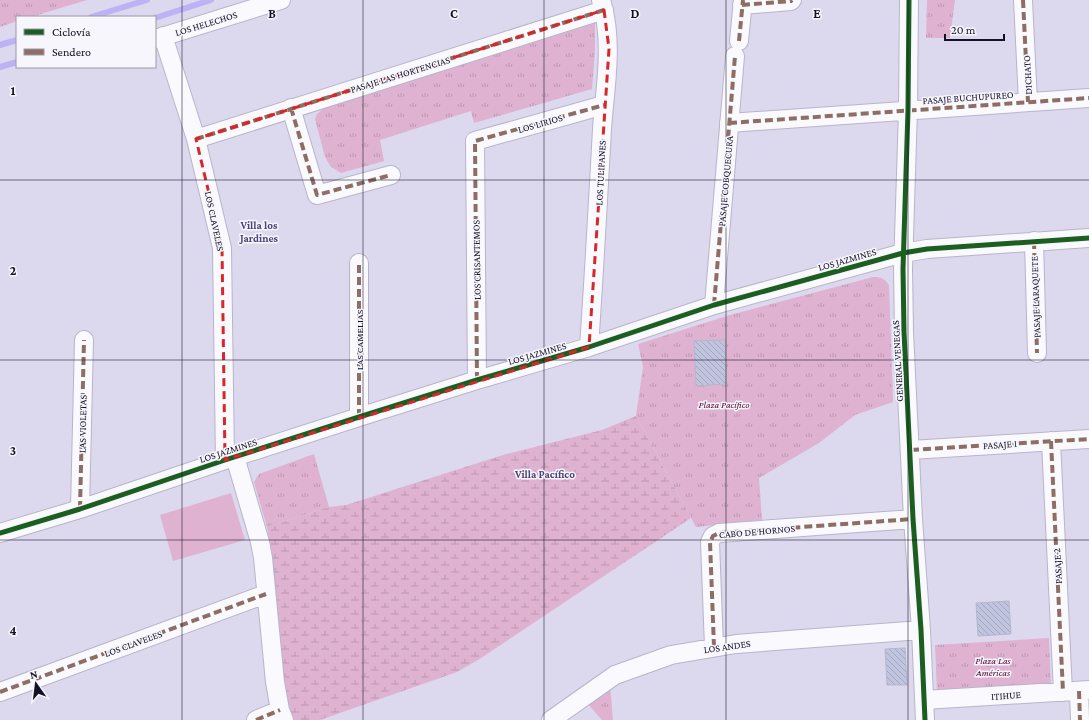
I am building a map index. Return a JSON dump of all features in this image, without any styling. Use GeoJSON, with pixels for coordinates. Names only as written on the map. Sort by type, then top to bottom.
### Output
{"type":"FeatureCollection","features":[{"type":"Feature","properties":{"kind":"street","name":"LOS HELECHOS"},"geometry":{"type":"LineString","coordinates":[[159,37],[281,0]]}},
{"type":"Feature","properties":{"kind":"street"},"geometry":{"type":"LineString","coordinates":[[743,3],[792,0]]}},
{"type":"Feature","properties":{"kind":"street","name":"GENERAL VENEGAS"},"geometry":{"type":"LineString","coordinates":[[909,0],[908,110],[903,253],[904,332],[925,720]]}},
{"type":"Feature","properties":{"kind":"street","name":"DICHATO"},"geometry":{"type":"LineString","coordinates":[[1023,0],[1028,102]]}},
{"type":"Feature","properties":{"kind":"street","name":"PASAJE COBQUECURA"},"geometry":{"type":"LineString","coordinates":[[714,305],[729,123],[743,3]]}},
{"type":"Feature","properties":{"kind":"street","name":"LOS TULIPANES"},"geometry":{"type":"LineString","coordinates":[[589,347],[604,105],[609,49],[603,5]]}},
{"type":"Feature","properties":{"kind":"street","name":"PASAJE LAS HORTENCIAS"},"geometry":{"type":"LineString","coordinates":[[196,139],[603,5]]}},
{"type":"Feature","properties":{"kind":"street","name":"LOS CLAVELES"},"geometry":{"type":"LineString","coordinates":[[159,37],[196,139],[222,248],[230,458],[260,542],[263,558],[275,682],[282,715],[256,720]]}},
{"type":"Feature","properties":{"kind":"street","name":"PASAJE BUCHUPUREO"},"geometry":{"type":"LineString","coordinates":[[729,123],[1089,98]]}},
{"type":"Feature","properties":{"kind":"street","name":"LOS LIRIOS"},"geometry":{"type":"LineString","coordinates":[[475,141],[604,105]]}},
{"type":"Feature","properties":{"kind":"street"},"geometry":{"type":"LineString","coordinates":[[291,108],[317,195],[391,175]]}},
{"type":"Feature","properties":{"kind":"street","name":"LOS CRISANTEMOS"},"geometry":{"type":"LineString","coordinates":[[475,141],[477,380]]}},
{"type":"Feature","properties":{"kind":"street","name":"LOS JAZMINES"},"geometry":{"type":"LineString","coordinates":[[0,533],[80,509],[230,458],[477,380],[589,347],[714,305],[903,253],[927,249],[1089,238]]}},
{"type":"Feature","properties":{"kind":"street","name":"PASAJE LARAQUETE"},"geometry":{"type":"LineString","coordinates":[[1034,241],[1037,353]]}},
{"type":"Feature","properties":{"kind":"street","name":"LAS CAMELIAS"},"geometry":{"type":"LineString","coordinates":[[359,263],[359,418]]}},
{"type":"Feature","properties":{"kind":"street","name":"LAS VIOLETAS"},"geometry":{"type":"LineString","coordinates":[[80,509],[84,340]]}},
{"type":"Feature","properties":{"kind":"street","name":"PASAJE 1"},"geometry":{"type":"LineString","coordinates":[[911,450],[1089,439]]}},
{"type":"Feature","properties":{"kind":"street","name":"PASAJE 2"},"geometry":{"type":"LineString","coordinates":[[1051,441],[1080,720]]}},
{"type":"Feature","properties":{"kind":"street","name":"CABO DE HORNOS"},"geometry":{"type":"LineString","coordinates":[[714,647],[710,542],[713,536],[719,533],[913,519]]}},
{"type":"Feature","properties":{"kind":"street","name":"LOS CLAVELES"},"geometry":{"type":"LineString","coordinates":[[0,692],[266,594]]}},
{"type":"Feature","properties":{"kind":"street","name":"LOS ANDES"},"geometry":{"type":"LineString","coordinates":[[551,720],[616,675],[671,655],[736,644],[921,630]]}},
{"type":"Feature","properties":{"kind":"street","name":"ITIHUE"},"geometry":{"type":"LineString","coordinates":[[924,700],[1077,691]]}},
{"type":"Feature","properties":{"kind":"highlighted area"},"geometry":{"type":"Polygon","coordinates":[[[604,10],[609,49],[589,347],[225,460],[222,248],[196,139],[604,10]]]}},
{"type":"Feature","properties":{"kind":"green space"},"geometry":{"type":"Polygon","coordinates":[[[0,0],[87,0],[34,16],[16,16],[16,21],[0,27],[0,0]]]}},
{"type":"Feature","properties":{"kind":"green space"},"geometry":{"type":"Polygon","coordinates":[[[927,0],[955,0],[950,38],[926,38],[927,0]]]}},
{"type":"Feature","properties":{"kind":"green space"},"geometry":{"type":"Polygon","coordinates":[[[595,23],[595,50],[592,89],[474,123],[471,111],[380,140],[384,161],[341,173],[331,167],[325,157],[315,119],[317,114],[324,108],[595,23]]]}},
{"type":"Feature","properties":{"kind":"green space","name":"Plaza Pacífico"},"geometry":{"type":"Polygon","coordinates":[[[873,277],[882,278],[889,285],[893,402],[855,415],[819,443],[759,478],[762,520],[696,527],[636,416],[643,367],[638,344],[730,315],[873,277]]]}},
{"type":"Feature","properties":{"kind":"green space"},"geometry":{"type":"Polygon","coordinates":[[[636,416],[691,518],[478,660],[457,672],[320,720],[294,720],[284,682],[274,570],[267,527],[329,507],[346,505],[503,455],[602,430],[636,416]]]}},
{"type":"Feature","properties":{"kind":"green space"},"geometry":{"type":"Polygon","coordinates":[[[314,454],[329,507],[267,527],[254,482],[259,474],[314,454]]]}},
{"type":"Feature","properties":{"kind":"green space"},"geometry":{"type":"Polygon","coordinates":[[[231,493],[245,540],[173,561],[160,515],[231,493]]]}},
{"type":"Feature","properties":{"kind":"green space","name":"Plaza Las Américas"},"geometry":{"type":"Polygon","coordinates":[[[1049,638],[1051,686],[937,692],[935,645],[1049,638]]]}},
{"type":"Feature","properties":{"kind":"green space"},"geometry":{"type":"Polygon","coordinates":[[[610,684],[613,720],[602,720],[586,702],[610,684]]]}},
{"type":"Feature","properties":{"kind":"building"},"geometry":{"type":"Polygon","coordinates":[[[725,340],[726,384],[696,386],[694,341],[725,340]]]}},
{"type":"Feature","properties":{"kind":"building"},"geometry":{"type":"Polygon","coordinates":[[[1009,601],[1011,634],[978,636],[976,603],[1009,601]]]}},
{"type":"Feature","properties":{"kind":"building"},"geometry":{"type":"Polygon","coordinates":[[[905,648],[907,685],[887,685],[885,649],[905,648]]]}},
{"type":"Feature","properties":{"kind":"waterway"},"geometry":{"type":"LineString","coordinates":[[94,16],[147,0]]}},
{"type":"Feature","properties":{"kind":"waterway"},"geometry":{"type":"LineString","coordinates":[[156,18],[211,0]]}},
{"type":"Feature","properties":{"kind":"waterway"},"geometry":{"type":"LineString","coordinates":[[0,45],[16,40]]}},
{"type":"Feature","properties":{"kind":"waterway"},"geometry":{"type":"LineString","coordinates":[[0,67],[16,62]]}},
{"type":"Feature","properties":{"kind":"marked path"},"geometry":{"type":"LineString","coordinates":[[739,41],[743,0]]}},
{"type":"Feature","properties":{"kind":"marked path"},"geometry":{"type":"LineString","coordinates":[[742,5],[792,0]]}},
{"type":"Feature","properties":{"kind":"marked path"},"geometry":{"type":"LineString","coordinates":[[1023,0],[1028,102]]}},
{"type":"Feature","properties":{"kind":"marked path"},"geometry":{"type":"LineString","coordinates":[[196,139],[604,10]]}},
{"type":"Feature","properties":{"kind":"marked path"},"geometry":{"type":"LineString","coordinates":[[714,305],[735,56]]}},
{"type":"Feature","properties":{"kind":"marked path"},"geometry":{"type":"LineString","coordinates":[[729,123],[1089,98]]}},
{"type":"Feature","properties":{"kind":"marked path"},"geometry":{"type":"LineString","coordinates":[[477,380],[475,141],[604,105]]}},
{"type":"Feature","properties":{"kind":"marked path"},"geometry":{"type":"LineString","coordinates":[[291,108],[317,195],[391,175]]}},
{"type":"Feature","properties":{"kind":"marked path"},"geometry":{"type":"LineString","coordinates":[[1034,241],[1037,353]]}},
{"type":"Feature","properties":{"kind":"marked path"},"geometry":{"type":"LineString","coordinates":[[359,263],[359,417]]}},
{"type":"Feature","properties":{"kind":"marked path"},"geometry":{"type":"LineString","coordinates":[[80,509],[84,340]]}},
{"type":"Feature","properties":{"kind":"marked path"},"geometry":{"type":"LineString","coordinates":[[911,450],[1089,439]]}},
{"type":"Feature","properties":{"kind":"marked path"},"geometry":{"type":"LineString","coordinates":[[1051,441],[1063,692]]}},
{"type":"Feature","properties":{"kind":"marked path"},"geometry":{"type":"LineString","coordinates":[[714,647],[710,542],[713,536],[719,533],[913,519]]}},
{"type":"Feature","properties":{"kind":"marked path"},"geometry":{"type":"LineString","coordinates":[[0,692],[266,594]]}},
{"type":"Feature","properties":{"kind":"marked path"},"geometry":{"type":"LineString","coordinates":[[1079,691],[1080,720]]}},
{"type":"Feature","properties":{"kind":"marked path"},"geometry":{"type":"LineString","coordinates":[[256,720],[280,710]]}},
{"type":"Feature","properties":{"kind":"cycle path"},"geometry":{"type":"LineString","coordinates":[[909,0],[908,110],[903,269],[904,332],[925,720]]}},
{"type":"Feature","properties":{"kind":"cycle path"},"geometry":{"type":"LineString","coordinates":[[0,533],[80,509],[359,417],[589,347],[714,305],[903,253],[927,249],[1089,238]]}},
{"type":"Feature","properties":{"kind":"district","name":"Villa los Jardines"},"geometry":{"type":"Point","coordinates":[259,231]}},
{"type":"Feature","properties":{"kind":"district","name":"Villa Pacífico"},"geometry":{"type":"Point","coordinates":[545,474]}}]}
